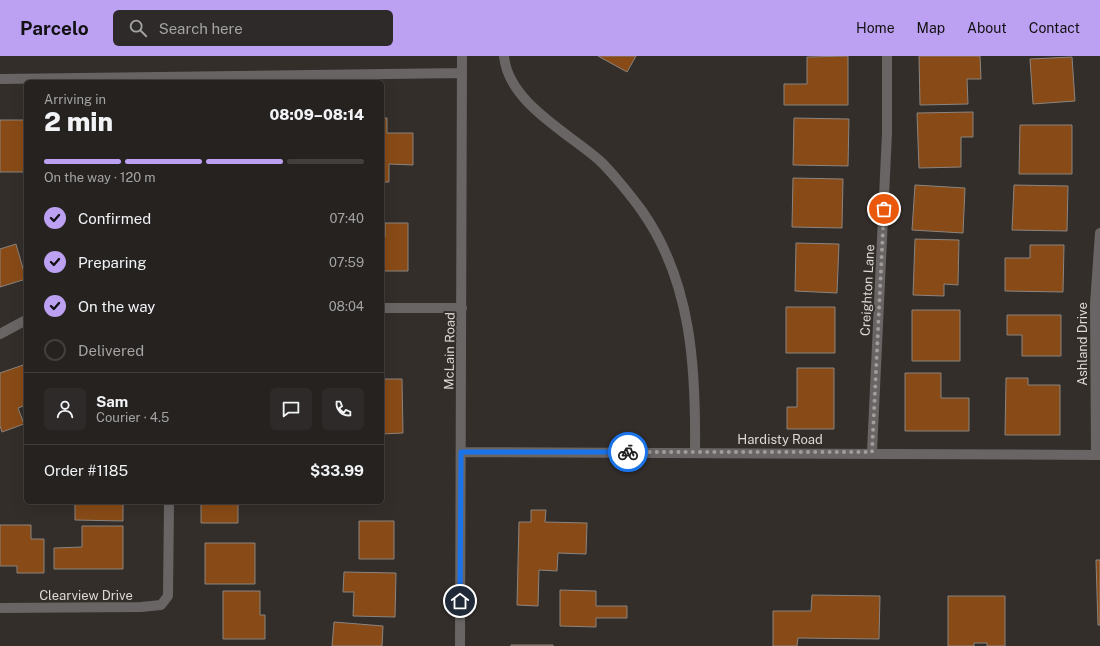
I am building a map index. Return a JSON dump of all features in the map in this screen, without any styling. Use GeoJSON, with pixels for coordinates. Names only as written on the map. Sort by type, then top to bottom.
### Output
{"type":"FeatureCollection","features":[{"type":"Feature","properties":{"kind":"street","name":"McLain Road"},"geometry":{"type":"LineString","coordinates":[[460,646],[462,56]]}},
{"type":"Feature","properties":{"kind":"street"},"geometry":{"type":"LineString","coordinates":[[504,56],[505,69],[530,106],[600,161],[642,211],[669,258],[684,304],[693,357],[695,452]]}},
{"type":"Feature","properties":{"kind":"street","name":"Creighton Lane"},"geometry":{"type":"LineString","coordinates":[[872,452],[887,133],[887,56]]}},
{"type":"Feature","properties":{"kind":"street"},"geometry":{"type":"LineString","coordinates":[[0,79],[462,73]]}},
{"type":"Feature","properties":{"kind":"street","name":"Ashland Drive"},"geometry":{"type":"LineString","coordinates":[[1098,455],[1095,304],[1100,233]]}},
{"type":"Feature","properties":{"kind":"street"},"geometry":{"type":"LineString","coordinates":[[384,308],[462,308]]}},
{"type":"Feature","properties":{"kind":"street"},"geometry":{"type":"LineString","coordinates":[[0,334],[24,321]]}},
{"type":"Feature","properties":{"kind":"street","name":"Hardisty Road"},"geometry":{"type":"LineString","coordinates":[[461,452],[872,452],[1098,455]]}},
{"type":"Feature","properties":{"kind":"street","name":"Clearview Drive"},"geometry":{"type":"LineString","coordinates":[[0,608],[141,607],[161,605],[168,596],[169,504]]}},
{"type":"Feature","properties":{"kind":"building"},"geometry":{"type":"Polygon","coordinates":[[[598,56],[636,56],[627,72],[598,56]]]}},
{"type":"Feature","properties":{"kind":"building"},"geometry":{"type":"Polygon","coordinates":[[[848,56],[848,105],[784,105],[784,84],[807,84],[807,57],[848,56]]]}},
{"type":"Feature","properties":{"kind":"building"},"geometry":{"type":"Polygon","coordinates":[[[919,56],[980,56],[981,79],[967,79],[968,104],[920,105],[919,56]]]}},
{"type":"Feature","properties":{"kind":"building"},"geometry":{"type":"Polygon","coordinates":[[[1072,57],[1075,101],[1033,104],[1030,59],[1072,57]]]}},
{"type":"Feature","properties":{"kind":"building"},"geometry":{"type":"Polygon","coordinates":[[[973,112],[973,137],[961,137],[961,167],[919,168],[917,113],[973,112]]]}},
{"type":"Feature","properties":{"kind":"building"},"geometry":{"type":"Polygon","coordinates":[[[384,118],[387,118],[387,133],[413,133],[413,165],[389,164],[389,182],[384,182],[384,118]]]}},
{"type":"Feature","properties":{"kind":"building"},"geometry":{"type":"Polygon","coordinates":[[[794,118],[849,119],[848,166],[793,165],[794,118]]]}},
{"type":"Feature","properties":{"kind":"building"},"geometry":{"type":"Polygon","coordinates":[[[0,120],[24,120],[24,172],[0,172],[0,120]]]}},
{"type":"Feature","properties":{"kind":"building"},"geometry":{"type":"Polygon","coordinates":[[[1020,125],[1072,125],[1072,174],[1019,174],[1020,125]]]}},
{"type":"Feature","properties":{"kind":"building"},"geometry":{"type":"Polygon","coordinates":[[[793,178],[843,179],[842,228],[792,227],[793,178]]]}},
{"type":"Feature","properties":{"kind":"building"},"geometry":{"type":"Polygon","coordinates":[[[915,185],[965,188],[963,233],[912,230],[915,185]]]}},
{"type":"Feature","properties":{"kind":"building"},"geometry":{"type":"Polygon","coordinates":[[[1014,185],[1068,186],[1067,231],[1012,230],[1014,185]]]}},
{"type":"Feature","properties":{"kind":"building"},"geometry":{"type":"Polygon","coordinates":[[[385,223],[408,223],[408,271],[384,271],[385,223]]]}},
{"type":"Feature","properties":{"kind":"building"},"geometry":{"type":"Polygon","coordinates":[[[915,239],[959,240],[958,285],[944,284],[944,296],[913,295],[915,239]]]}},
{"type":"Feature","properties":{"kind":"building"},"geometry":{"type":"Polygon","coordinates":[[[796,243],[839,244],[837,293],[795,291],[796,243]]]}},
{"type":"Feature","properties":{"kind":"building"},"geometry":{"type":"Polygon","coordinates":[[[16,244],[24,272],[24,280],[0,287],[0,249],[16,244]]]}},
{"type":"Feature","properties":{"kind":"building"},"geometry":{"type":"Polygon","coordinates":[[[1030,245],[1064,245],[1063,292],[1005,291],[1005,258],[1030,258],[1030,245]]]}},
{"type":"Feature","properties":{"kind":"building"},"geometry":{"type":"Polygon","coordinates":[[[786,307],[835,307],[835,353],[786,353],[786,307]]]}},
{"type":"Feature","properties":{"kind":"building"},"geometry":{"type":"Polygon","coordinates":[[[912,310],[960,310],[960,361],[912,361],[912,310]]]}},
{"type":"Feature","properties":{"kind":"building"},"geometry":{"type":"Polygon","coordinates":[[[1007,315],[1061,315],[1061,356],[1022,356],[1022,335],[1007,335],[1007,315]]]}},
{"type":"Feature","properties":{"kind":"building"},"geometry":{"type":"Polygon","coordinates":[[[24,365],[24,406],[18,408],[24,424],[2,432],[0,426],[0,373],[24,365]]]}},
{"type":"Feature","properties":{"kind":"building"},"geometry":{"type":"Polygon","coordinates":[[[797,368],[834,368],[834,429],[787,429],[787,407],[797,407],[797,368]]]}},
{"type":"Feature","properties":{"kind":"building"},"geometry":{"type":"Polygon","coordinates":[[[905,373],[941,373],[941,398],[969,398],[969,431],[905,431],[905,373]]]}},
{"type":"Feature","properties":{"kind":"building"},"geometry":{"type":"Polygon","coordinates":[[[1006,378],[1028,378],[1028,385],[1060,385],[1060,435],[1005,435],[1006,378]]]}},
{"type":"Feature","properties":{"kind":"building"},"geometry":{"type":"Polygon","coordinates":[[[384,379],[402,379],[403,433],[384,434],[384,379]]]}},
{"type":"Feature","properties":{"kind":"building"},"geometry":{"type":"Polygon","coordinates":[[[75,504],[123,504],[123,521],[75,520],[75,504]]]}},
{"type":"Feature","properties":{"kind":"building"},"geometry":{"type":"Polygon","coordinates":[[[201,504],[238,504],[238,523],[201,523],[201,504]]]}},
{"type":"Feature","properties":{"kind":"building"},"geometry":{"type":"Polygon","coordinates":[[[531,510],[546,510],[545,522],[587,523],[586,554],[558,553],[557,571],[539,570],[538,606],[517,605],[519,522],[531,522],[531,510]]]}},
{"type":"Feature","properties":{"kind":"building"},"geometry":{"type":"Polygon","coordinates":[[[359,521],[394,521],[394,559],[359,559],[359,521]]]}},
{"type":"Feature","properties":{"kind":"building"},"geometry":{"type":"Polygon","coordinates":[[[0,525],[31,525],[31,539],[44,539],[44,573],[17,573],[17,566],[0,566],[0,525]]]}},
{"type":"Feature","properties":{"kind":"building"},"geometry":{"type":"Polygon","coordinates":[[[82,526],[123,526],[123,569],[54,569],[54,548],[82,547],[82,526]]]}},
{"type":"Feature","properties":{"kind":"building"},"geometry":{"type":"Polygon","coordinates":[[[205,543],[255,543],[255,584],[205,584],[205,543]]]}},
{"type":"Feature","properties":{"kind":"building"},"geometry":{"type":"Polygon","coordinates":[[[1096,560],[1100,560],[1100,625],[1098,625],[1096,560]]]}},
{"type":"Feature","properties":{"kind":"building"},"geometry":{"type":"Polygon","coordinates":[[[344,572],[396,573],[395,617],[353,616],[354,592],[343,592],[344,572]]]}},
{"type":"Feature","properties":{"kind":"building"},"geometry":{"type":"Polygon","coordinates":[[[560,590],[596,591],[596,606],[627,606],[627,618],[596,618],[596,627],[560,626],[560,590]]]}},
{"type":"Feature","properties":{"kind":"building"},"geometry":{"type":"Polygon","coordinates":[[[223,591],[260,591],[260,615],[265,615],[265,639],[223,639],[223,591]]]}},
{"type":"Feature","properties":{"kind":"building"},"geometry":{"type":"Polygon","coordinates":[[[812,595],[880,596],[879,639],[798,638],[797,646],[773,646],[773,611],[811,611],[812,595]]]}},
{"type":"Feature","properties":{"kind":"building"},"geometry":{"type":"Polygon","coordinates":[[[948,596],[1005,596],[1005,646],[987,646],[987,643],[974,643],[974,646],[948,646],[948,596]]]}},
{"type":"Feature","properties":{"kind":"building"},"geometry":{"type":"Polygon","coordinates":[[[334,622],[383,626],[382,646],[332,646],[334,622]]]}},
{"type":"Feature","properties":{"kind":"building"},"geometry":{"type":"Polygon","coordinates":[[[553,645],[553,646],[511,646],[553,645]]]}},
{"type":"Feature","properties":{"kind":"way so far"},"geometry":{"type":"LineString","coordinates":[[628,452],[872,452],[884,209]]}},
{"type":"Feature","properties":{"kind":"route"},"geometry":{"type":"LineString","coordinates":[[460,601],[461,452],[628,452]]}}]}
